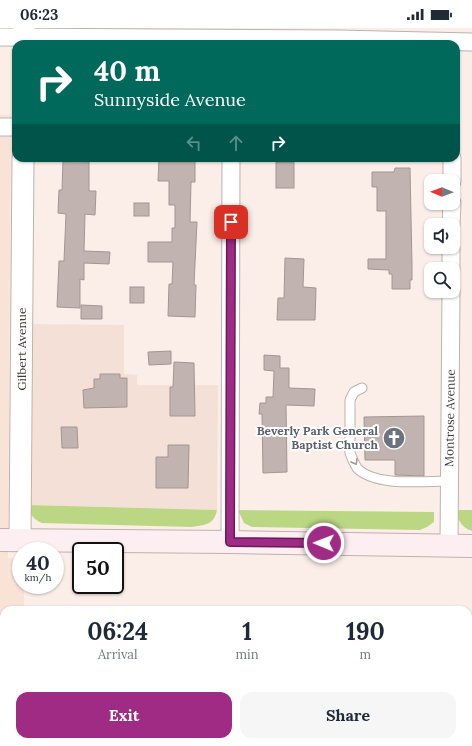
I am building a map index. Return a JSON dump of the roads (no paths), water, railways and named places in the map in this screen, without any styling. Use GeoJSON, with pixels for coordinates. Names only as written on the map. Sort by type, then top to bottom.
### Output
{"type":"FeatureCollection","features":[{"type":"Feature","properties":{"kind":"main road"},"geometry":{"type":"LineString","coordinates":[[10,540],[472,546]]}},
{"type":"Feature","properties":{"kind":"street"},"geometry":{"type":"LineString","coordinates":[[0,37],[232,37],[338,34],[453,38],[472,42]]}},
{"type":"Feature","properties":{"kind":"street"},"geometry":{"type":"LineString","coordinates":[[0,127],[12,127]]}},
{"type":"Feature","properties":{"kind":"street","name":"Gilbert Avenue"},"geometry":{"type":"LineString","coordinates":[[10,540],[23,162]]}},
{"type":"Feature","properties":{"kind":"street"},"geometry":{"type":"LineString","coordinates":[[230,542],[232,162]]}},
{"type":"Feature","properties":{"kind":"street"},"geometry":{"type":"LineString","coordinates":[[452,162],[452,174]]}},
{"type":"Feature","properties":{"kind":"street","name":"Montrose Avenue"},"geometry":{"type":"LineString","coordinates":[[449,546],[451,298]]}},
{"type":"Feature","properties":{"kind":"lane"},"geometry":{"type":"LineString","coordinates":[[362,388],[354,392],[350,400],[350,454],[357,467],[362,472],[373,478],[384,480],[449,481]]}},
{"type":"Feature","properties":{"kind":"place","name":"Beverly Park General Baptist Church"},"geometry":{"type":"Point","coordinates":[394,438]}}]}
